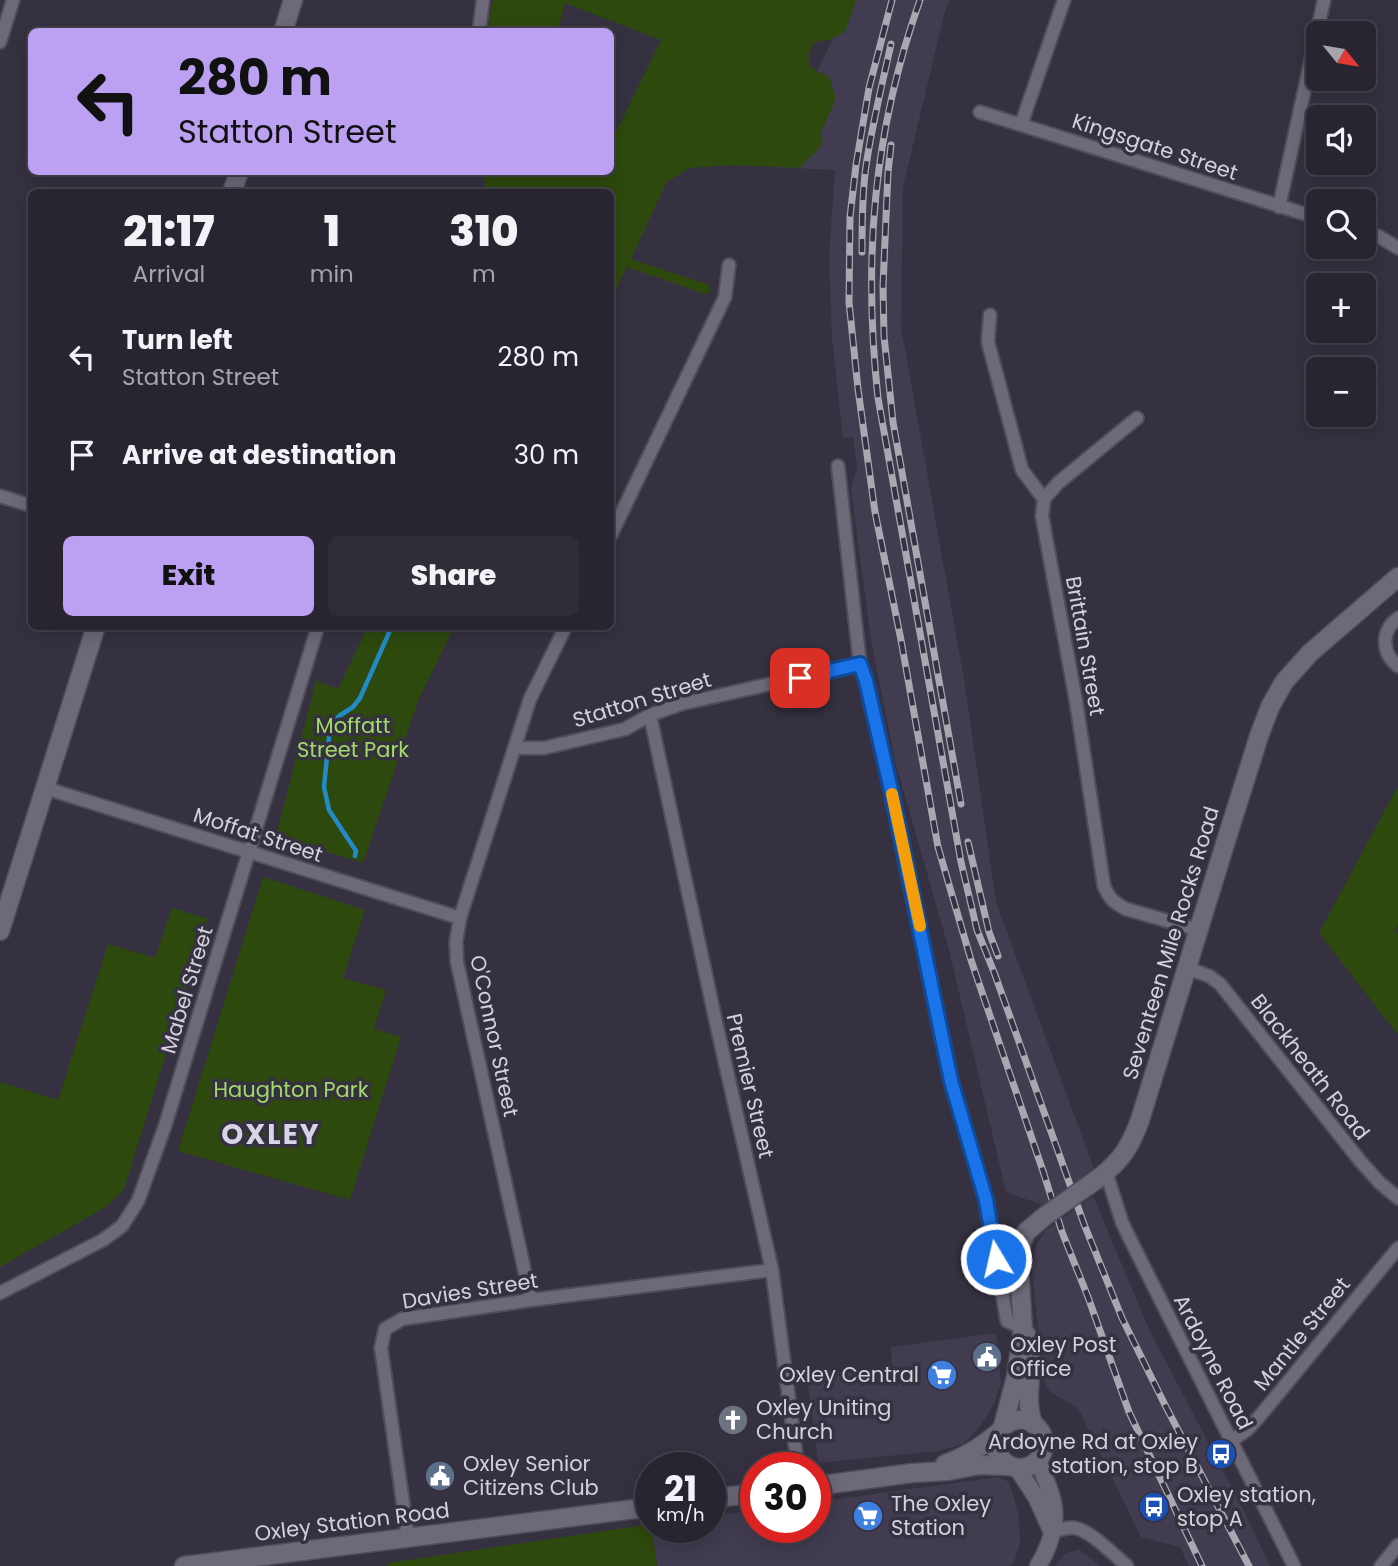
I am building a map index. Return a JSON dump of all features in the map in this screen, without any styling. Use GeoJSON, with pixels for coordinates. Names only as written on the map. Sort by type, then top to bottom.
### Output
{"type":"FeatureCollection","features":[{"type":"Feature","properties":{"kind":"main road"},"geometry":{"type":"LineString","coordinates":[[284,28],[293,0]]}},
{"type":"Feature","properties":{"kind":"main road","name":"Seventeen Mile Rocks Road"},"geometry":{"type":"LineString","coordinates":[[1000,1429],[1016,1377],[1023,1328],[1018,1252],[1026,1232],[1120,1161],[1131,1144],[1270,707],[1284,682],[1310,653],[1398,577]]}},
{"type":"Feature","properties":{"kind":"main road"},"geometry":{"type":"LineString","coordinates":[[0,931],[95,630]]}},
{"type":"Feature","properties":{"kind":"main road","name":"Seventeen Mile Rocks Road"},"geometry":{"type":"LineString","coordinates":[[1023,1328],[1030,1344],[1028,1402],[1033,1423]]}},
{"type":"Feature","properties":{"kind":"main road"},"geometry":{"type":"LineString","coordinates":[[831,1484],[979,1465],[1025,1468],[1032,1465],[1042,1452],[1043,1436],[1033,1423],[1017,1419],[1009,1421],[983,1445],[966,1455],[912,1473]]}},
{"type":"Feature","properties":{"kind":"main road"},"geometry":{"type":"LineString","coordinates":[[1000,1429],[995,1440],[998,1455],[1003,1462],[1013,1467]]}},
{"type":"Feature","properties":{"kind":"main road","name":"Oxley Station Road"},"geometry":{"type":"LineString","coordinates":[[184,1566],[635,1509]]}},
{"type":"Feature","properties":{"kind":"street"},"geometry":{"type":"LineString","coordinates":[[0,42],[13,0]]}},
{"type":"Feature","properties":{"kind":"street"},"geometry":{"type":"LineString","coordinates":[[479,28],[483,0]]}},
{"type":"Feature","properties":{"kind":"street"},"geometry":{"type":"LineString","coordinates":[[1021,125],[1064,0]]}},
{"type":"Feature","properties":{"kind":"street"},"geometry":{"type":"LineString","coordinates":[[1279,207],[1324,0]]}},
{"type":"Feature","properties":{"kind":"street","name":"Kingsgate Street"},"geometry":{"type":"LineString","coordinates":[[980,112],[1306,215]]}},
{"type":"Feature","properties":{"kind":"street"},"geometry":{"type":"LineString","coordinates":[[1376,235],[1398,248]]}},
{"type":"Feature","properties":{"kind":"street"},"geometry":{"type":"LineString","coordinates":[[614,529],[725,297],[729,265]]}},
{"type":"Feature","properties":{"kind":"street"},"geometry":{"type":"LineString","coordinates":[[990,315],[988,342],[1022,470],[1044,499],[1058,483],[1137,418]]}},
{"type":"Feature","properties":{"kind":"street"},"geometry":{"type":"LineString","coordinates":[[838,466],[860,664],[891,790],[951,1081],[986,1200],[1007,1321],[1023,1328]]}},
{"type":"Feature","properties":{"kind":"street"},"geometry":{"type":"LineString","coordinates":[[0,496],[28,505]]}},
{"type":"Feature","properties":{"kind":"street","name":"Brittain Street"},"geometry":{"type":"LineString","coordinates":[[1044,499],[1042,516],[1076,701],[1104,886],[1110,898],[1126,909],[1199,930]]}},
{"type":"Feature","properties":{"kind":"street"},"geometry":{"type":"LineString","coordinates":[[1398,618],[1388,628],[1384,639],[1386,652],[1398,666]]}},
{"type":"Feature","properties":{"kind":"street","name":"Mabel Street"},"geometry":{"type":"LineString","coordinates":[[0,1293],[103,1240],[122,1226],[138,1201],[165,1126],[317,630]]}},
{"type":"Feature","properties":{"kind":"street","name":"O'Connor Street"},"geometry":{"type":"LineString","coordinates":[[531,1300],[457,962],[456,942],[460,918],[530,699],[564,630]]}},
{"type":"Feature","properties":{"kind":"street","name":"Statton Street"},"geometry":{"type":"LineString","coordinates":[[517,746],[544,748],[625,729],[650,715],[681,704],[860,664]]}},
{"type":"Feature","properties":{"kind":"street","name":"Premier Street"},"geometry":{"type":"LineString","coordinates":[[650,715],[772,1270],[796,1452]]}},
{"type":"Feature","properties":{"kind":"street","name":"Moffat Street"},"geometry":{"type":"LineString","coordinates":[[45,788],[460,918]]}},
{"type":"Feature","properties":{"kind":"street","name":"Blackheath Road"},"geometry":{"type":"LineString","coordinates":[[1187,968],[1209,976],[1220,984],[1360,1162],[1398,1198]]}},
{"type":"Feature","properties":{"kind":"street","name":"Ardoyne Road"},"geometry":{"type":"LineString","coordinates":[[1102,1175],[1117,1202],[1131,1241],[1294,1566]]}},
{"type":"Feature","properties":{"kind":"street","name":"Mantle Street"},"geometry":{"type":"LineString","coordinates":[[1231,1441],[1246,1432],[1259,1417],[1398,1248]]}},
{"type":"Feature","properties":{"kind":"street","name":"Davies Street"},"geometry":{"type":"LineString","coordinates":[[408,1538],[381,1348],[385,1329],[402,1319],[772,1270]]}},
{"type":"Feature","properties":{"kind":"street"},"geometry":{"type":"LineString","coordinates":[[1038,1459],[1053,1503],[1054,1517],[1048,1546],[1038,1566]]}},
{"type":"Feature","properties":{"kind":"street"},"geometry":{"type":"LineString","coordinates":[[1013,1467],[1036,1497],[1052,1532]]}},
{"type":"Feature","properties":{"kind":"street"},"geometry":{"type":"LineString","coordinates":[[1052,1532],[1065,1528],[1079,1529],[1127,1566]]}},
{"type":"Feature","properties":{"kind":"street"},"geometry":{"type":"LineString","coordinates":[[1381,1566],[1398,1545]]}},
{"type":"Feature","properties":{"kind":"shaded area"},"geometry":{"type":"Polygon","coordinates":[[[843,0],[950,0],[945,11],[903,187],[901,327],[964,679],[996,902],[1094,1169],[1042,1205],[1006,1192],[949,950],[895,761],[871,640],[851,489],[857,468],[853,437],[843,438],[832,338],[829,256],[835,170],[772,167],[834,36],[843,0]]]}},
{"type":"Feature","properties":{"kind":"shaded area"},"geometry":{"type":"Polygon","coordinates":[[[1093,1196],[1149,1329],[1270,1566],[1189,1566],[1180,1547],[1141,1537],[1078,1408],[1050,1392],[1044,1381],[1031,1264],[1037,1244],[1045,1231],[1093,1196]]]}},
{"type":"Feature","properties":{"kind":"shaded area"},"geometry":{"type":"Polygon","coordinates":[[[996,1333],[1001,1383],[995,1402],[981,1425],[963,1444],[939,1451],[831,1462],[831,1452],[817,1452],[807,1376],[892,1366],[891,1347],[996,1333]]]}},
{"type":"Feature","properties":{"kind":"shaded area"},"geometry":{"type":"Polygon","coordinates":[[[998,1477],[1009,1482],[1019,1517],[1020,1543],[1010,1566],[657,1566],[654,1543],[726,1543],[726,1514],[740,1512],[740,1543],[831,1543],[831,1500],[998,1477]]]}},
{"type":"Feature","properties":{"kind":"shaded area"},"geometry":{"type":"Polygon","coordinates":[[[1079,1549],[1100,1566],[1055,1566],[1065,1554],[1079,1549]]]}},
{"type":"Feature","properties":{"kind":"green space"},"geometry":{"type":"Polygon","coordinates":[[[493,0],[856,0],[845,32],[828,40],[814,42],[808,55],[811,68],[829,77],[836,98],[820,135],[823,142],[800,168],[733,165],[689,168],[666,183],[631,259],[710,285],[708,295],[627,267],[614,294],[614,189],[485,189],[484,175],[614,175],[614,134],[661,40],[565,3],[559,28],[488,28],[493,0]]]}},
{"type":"Feature","properties":{"kind":"green space","name":"Moffatt Street Park"},"geometry":{"type":"Polygon","coordinates":[[[366,630],[453,630],[418,701],[363,863],[276,836],[316,681],[338,689],[366,630]]]}},
{"type":"Feature","properties":{"kind":"green space"},"geometry":{"type":"Polygon","coordinates":[[[1398,786],[1398,925],[1395,931],[1398,935],[1398,1035],[1319,933],[1398,786]]]}},
{"type":"Feature","properties":{"kind":"green space","name":"Haughton Park"},"geometry":{"type":"Polygon","coordinates":[[[263,877],[365,910],[343,978],[386,990],[374,1029],[401,1037],[350,1200],[178,1151],[263,877]]]}},
{"type":"Feature","properties":{"kind":"green space"},"geometry":{"type":"Polygon","coordinates":[[[172,908],[208,919],[124,1189],[106,1207],[0,1267],[0,1082],[58,1100],[108,944],[155,958],[172,908]]]}},
{"type":"Feature","properties":{"kind":"green space"},"geometry":{"type":"Polygon","coordinates":[[[635,1526],[635,1543],[654,1543],[657,1566],[388,1566],[388,1563],[635,1526]]]}},
{"type":"Feature","properties":{"kind":"waterway"},"geometry":{"type":"LineString","coordinates":[[355,856],[356,851],[329,810],[324,787],[329,737],[332,725],[339,716],[353,707],[360,698],[390,630]]}},
{"type":"Feature","properties":{"kind":"railway"},"geometry":{"type":"LineString","coordinates":[[892,0],[869,88],[856,165],[850,217],[849,302],[875,512],[938,847],[971,960],[1062,1232],[1129,1412],[1202,1566]]}},
{"type":"Feature","properties":{"kind":"railway"},"geometry":{"type":"LineString","coordinates":[[920,0],[904,49],[882,148],[872,246],[874,347],[878,398],[961,862],[977,930],[1084,1224],[1122,1318],[1249,1566]]}},
{"type":"Feature","properties":{"kind":"railway"},"geometry":{"type":"LineString","coordinates":[[862,252],[866,166],[891,44]]}},
{"type":"Feature","properties":{"kind":"railway"},"geometry":{"type":"LineString","coordinates":[[891,145],[883,286],[884,336],[893,422],[961,804]]}},
{"type":"Feature","properties":{"kind":"railway"},"geometry":{"type":"LineString","coordinates":[[968,842],[989,932],[998,956]]}},
{"type":"Feature","properties":{"kind":"slow traffic"},"geometry":{"type":"LineString","coordinates":[[892,794],[920,926]]}},
{"type":"Feature","properties":{"kind":"place","name":"Oxley Post Office"},"geometry":{"type":"Point","coordinates":[987,1357]}},
{"type":"Feature","properties":{"kind":"place","name":"Oxley Central"},"geometry":{"type":"Point","coordinates":[942,1375]}},
{"type":"Feature","properties":{"kind":"place","name":"Oxley Uniting Church"},"geometry":{"type":"Point","coordinates":[733,1420]}},
{"type":"Feature","properties":{"kind":"place","name":"Ardoyne Rd at Oxley station, stop B"},"geometry":{"type":"Point","coordinates":[1221,1454]}},
{"type":"Feature","properties":{"kind":"place","name":"Oxley Senior Citizens Club"},"geometry":{"type":"Point","coordinates":[440,1476]}},
{"type":"Feature","properties":{"kind":"place","name":"Oxley station, stop A"},"geometry":{"type":"Point","coordinates":[1154,1507]}},
{"type":"Feature","properties":{"kind":"place","name":"The Oxley Station"},"geometry":{"type":"Point","coordinates":[868,1516]}},
{"type":"Feature","properties":{"kind":"district","name":"OXLEY"},"geometry":{"type":"Point","coordinates":[271,1134]}},
{"type":"Feature","properties":{"kind":"route"},"geometry":{"type":"LineString","coordinates":[[800,678],[860,664],[866,681],[951,1081],[986,1200],[996,1259]]}}]}
